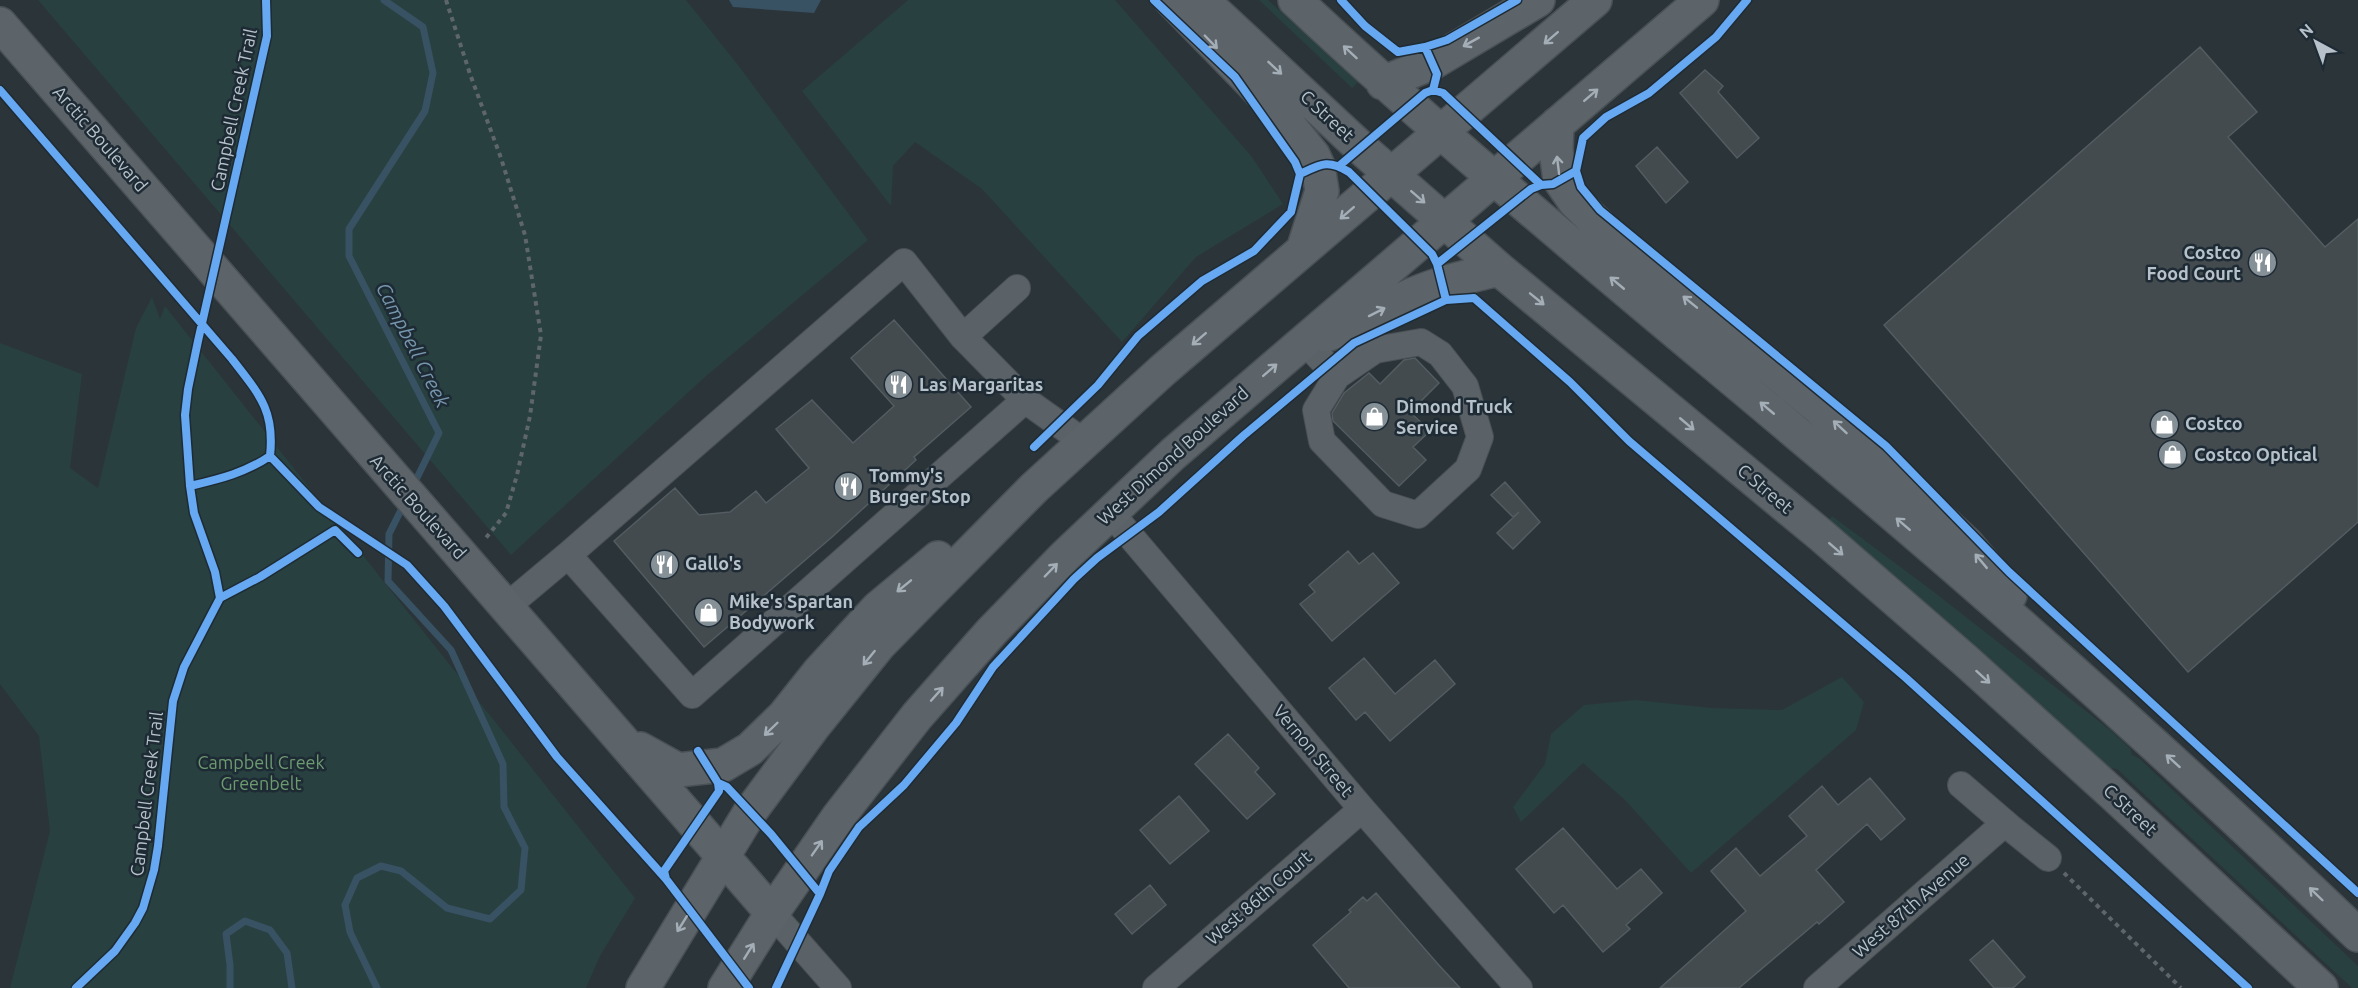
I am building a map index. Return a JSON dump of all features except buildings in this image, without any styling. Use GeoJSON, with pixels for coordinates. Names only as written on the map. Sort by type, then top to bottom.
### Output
{"type":"FeatureCollection","features":[{"type":"Feature","properties":{"kind":"main road"},"geometry":{"type":"LineString","coordinates":[[1171,0],[1271,103],[1313,155],[1318,166],[1322,191],[1302,251]]}},
{"type":"Feature","properties":{"kind":"main road","name":"C Street"},"geometry":{"type":"LineString","coordinates":[[1202,0],[1391,174],[1499,269],[1822,536],[1966,661],[2113,794],[2320,988]]}},
{"type":"Feature","properties":{"kind":"main road"},"geometry":{"type":"LineString","coordinates":[[1295,0],[1383,83],[1493,179],[1860,486],[2088,686],[2173,761],[2358,935]]}},
{"type":"Feature","properties":{"kind":"main road"},"geometry":{"type":"LineString","coordinates":[[1383,83],[1432,63],[1538,0]]}},
{"type":"Feature","properties":{"kind":"main road"},"geometry":{"type":"LineString","coordinates":[[643,988],[750,812],[813,726],[879,645],[1034,488],[1163,370],[1595,0]]}},
{"type":"Feature","properties":{"kind":"main road","name":"West Dimond Boulevard"},"geometry":{"type":"LineString","coordinates":[[725,988],[772,913],[839,816],[917,716],[1018,604],[1110,512],[1173,454],[1702,0]]}},
{"type":"Feature","properties":{"kind":"main road","name":"Arctic Boulevard"},"geometry":{"type":"LineString","coordinates":[[0,24],[367,449],[473,546],[507,607],[772,913]]}},
{"type":"Feature","properties":{"kind":"main road"},"geometry":{"type":"LineString","coordinates":[[1557,124],[1556,150],[1560,180],[1575,202],[1612,238],[1819,408],[1966,543],[2088,686]]}},
{"type":"Feature","properties":{"kind":"main road"},"geometry":{"type":"LineString","coordinates":[[1304,341],[1349,327],[1442,282],[1499,269]]}},
{"type":"Feature","properties":{"kind":"main road"},"geometry":{"type":"LineString","coordinates":[[622,739],[678,770],[723,765],[750,749],[784,716],[819,672],[878,608],[945,553],[1034,488]]}},
{"type":"Feature","properties":{"kind":"street"},"geometry":{"type":"LineString","coordinates":[[507,607],[904,262],[963,337],[1025,400],[1084,442]]}},
{"type":"Feature","properties":{"kind":"street"},"geometry":{"type":"LineString","coordinates":[[963,337],[1017,288]]}},
{"type":"Feature","properties":{"kind":"street"},"geometry":{"type":"LineString","coordinates":[[1304,341],[1337,376]]}},
{"type":"Feature","properties":{"kind":"street"},"geometry":{"type":"LineString","coordinates":[[1421,342],[1440,354],[1465,386],[1480,437],[1468,469],[1418,515],[1383,504],[1322,441],[1316,410],[1337,376],[1375,350],[1421,342]]}},
{"type":"Feature","properties":{"kind":"street"},"geometry":{"type":"LineString","coordinates":[[568,555],[692,695],[1025,400]]}},
{"type":"Feature","properties":{"kind":"street","name":"Vernon Street"},"geometry":{"type":"LineString","coordinates":[[1110,512],[1362,809],[1519,988]]}},
{"type":"Feature","properties":{"kind":"street"},"geometry":{"type":"LineString","coordinates":[[1961,785],[2048,858]]}},
{"type":"Feature","properties":{"kind":"street","name":"West 86th Court"},"geometry":{"type":"LineString","coordinates":[[1155,988],[1362,809]]}},
{"type":"Feature","properties":{"kind":"street","name":"West 87th Avenue"},"geometry":{"type":"LineString","coordinates":[[1816,988],[2005,823]]}},
{"type":"Feature","properties":{"kind":"street","name":"Arctic Boulevard"},"geometry":{"type":"LineString","coordinates":[[772,913],[838,988]]}},
{"type":"Feature","properties":{"kind":"path"},"geometry":{"type":"LineString","coordinates":[[446,0],[525,235],[542,335],[530,416],[506,513],[473,546]]}},
{"type":"Feature","properties":{"kind":"path"},"geometry":{"type":"LineString","coordinates":[[2048,858],[2181,988]]}},
{"type":"Feature","properties":{"kind":"green space"},"geometry":{"type":"Polygon","coordinates":[[[38,0],[686,0],[738,65],[868,240],[705,377],[511,555],[38,0]]]}},
{"type":"Feature","properties":{"kind":"green space"},"geometry":{"type":"Polygon","coordinates":[[[908,0],[1115,0],[1252,157],[1283,204],[1196,257],[1122,342],[982,189],[915,142],[893,166],[891,206],[802,91],[908,0]]]}},
{"type":"Feature","properties":{"kind":"green space"},"geometry":{"type":"Polygon","coordinates":[[[1259,0],[1268,0],[1358,82],[1352,88],[1259,0]]]}},
{"type":"Feature","properties":{"kind":"green space","name":"Campbell Creek Greenbelt"},"geometry":{"type":"Polygon","coordinates":[[[152,297],[160,319],[165,306],[635,898],[600,956],[586,988],[10,988],[50,831],[39,736],[0,684],[0,343],[82,374],[70,468],[98,488],[136,328],[152,297]]]}},
{"type":"Feature","properties":{"kind":"green space"},"geometry":{"type":"Polygon","coordinates":[[[1832,516],[1934,592],[2109,729],[2130,748],[2132,755],[2140,759],[2358,966],[2358,988],[2352,988],[2117,769],[2109,768],[1936,612],[1828,521],[1832,516]]]}},
{"type":"Feature","properties":{"kind":"green space"},"geometry":{"type":"Polygon","coordinates":[[[1842,677],[1864,702],[1856,730],[1691,873],[1625,800],[1583,763],[1521,822],[1513,807],[1545,764],[1551,734],[1584,705],[1636,700],[1712,708],[1782,710],[1842,677]]]}},
{"type":"Feature","properties":{"kind":"water"},"geometry":{"type":"Polygon","coordinates":[[[729,0],[821,0],[814,13],[733,7],[729,0]]]}},
{"type":"Feature","properties":{"kind":"waterway","name":"Campbell Creek"},"geometry":{"type":"LineString","coordinates":[[384,0],[423,27],[433,73],[425,111],[349,229],[349,256],[439,433],[413,486]]}},
{"type":"Feature","properties":{"kind":"waterway","name":"Campbell Creek"},"geometry":{"type":"LineString","coordinates":[[377,988],[350,932],[345,905],[357,878],[381,866],[401,871],[447,908],[490,919],[521,890],[525,848],[504,807],[503,764],[451,650],[388,581],[389,534],[404,504]]}},
{"type":"Feature","properties":{"kind":"waterway","name":"Campbell Creek"},"geometry":{"type":"LineString","coordinates":[[230,988],[226,934],[245,921],[270,930],[287,953],[292,988]]}},
{"type":"Feature","properties":{"kind":"cycle path","name":"Campbell Creek Trail"},"geometry":{"type":"LineString","coordinates":[[76,988],[115,951],[143,908],[158,846],[173,701],[184,667],[220,598],[215,572],[194,513],[185,415],[198,341],[267,36],[266,0]]}},
{"type":"Feature","properties":{"kind":"cycle path"},"geometry":{"type":"LineString","coordinates":[[1034,447],[1098,385],[1138,336],[1202,281],[1254,251],[1291,212],[1300,174],[1295,162],[1235,77],[1154,0]]}},
{"type":"Feature","properties":{"kind":"cycle path"},"geometry":{"type":"LineString","coordinates":[[1341,0],[1365,26],[1398,52],[1425,47],[1437,74],[1433,90]]}},
{"type":"Feature","properties":{"kind":"cycle path"},"geometry":{"type":"LineString","coordinates":[[1425,47],[1447,40],[1517,0]]}},
{"type":"Feature","properties":{"kind":"cycle path"},"geometry":{"type":"LineString","coordinates":[[1339,166],[1425,93],[1433,90],[1443,93],[1541,185],[1553,184],[1576,171],[1583,138],[1606,117],[1649,93],[1716,37],[1747,0]]}},
{"type":"Feature","properties":{"kind":"cycle path"},"geometry":{"type":"LineString","coordinates":[[0,90],[232,359],[263,403],[270,426],[270,456],[241,471],[190,486]]}},
{"type":"Feature","properties":{"kind":"cycle path"},"geometry":{"type":"LineString","coordinates":[[820,894],[829,871],[859,827],[904,785],[956,723],[993,667],[1074,579],[1097,558],[1159,512],[1243,436],[1354,343],[1446,300],[1437,264],[1432,254],[1349,172],[1335,165],[1325,164],[1300,174]]}},
{"type":"Feature","properties":{"kind":"cycle path"},"geometry":{"type":"LineString","coordinates":[[1576,171],[1581,187],[1600,210],[1886,446],[2009,572],[2358,893]]}},
{"type":"Feature","properties":{"kind":"cycle path"},"geometry":{"type":"LineString","coordinates":[[1437,264],[1531,189],[1541,185]]}},
{"type":"Feature","properties":{"kind":"cycle path"},"geometry":{"type":"LineString","coordinates":[[1446,300],[1474,298],[1570,382],[1629,441],[1906,678],[2248,988]]}},
{"type":"Feature","properties":{"kind":"cycle path"},"geometry":{"type":"LineString","coordinates":[[270,456],[319,507],[407,565],[444,606],[557,757],[666,879],[749,988]]}},
{"type":"Feature","properties":{"kind":"cycle path"},"geometry":{"type":"LineString","coordinates":[[220,598],[260,577],[335,530],[358,553]]}},
{"type":"Feature","properties":{"kind":"cycle path"},"geometry":{"type":"LineString","coordinates":[[666,879],[664,871],[719,791],[718,783],[698,751]]}},
{"type":"Feature","properties":{"kind":"cycle path"},"geometry":{"type":"LineString","coordinates":[[718,783],[727,787],[771,834],[820,894],[776,988]]}},
{"type":"Feature","properties":{"kind":"place","name":"Costco Food Court"},"geometry":{"type":"Point","coordinates":[2262,263]}},
{"type":"Feature","properties":{"kind":"place","name":"Las Margaritas"},"geometry":{"type":"Point","coordinates":[898,385]}},
{"type":"Feature","properties":{"kind":"place","name":"Dimond Truck Service"},"geometry":{"type":"Point","coordinates":[1375,417]}},
{"type":"Feature","properties":{"kind":"place","name":"Costco"},"geometry":{"type":"Point","coordinates":[2164,424]}},
{"type":"Feature","properties":{"kind":"place","name":"Costco Optical"},"geometry":{"type":"Point","coordinates":[2173,455]}},
{"type":"Feature","properties":{"kind":"place","name":"Tommy's Burger Stop"},"geometry":{"type":"Point","coordinates":[848,486]}},
{"type":"Feature","properties":{"kind":"place","name":"Gallo's"},"geometry":{"type":"Point","coordinates":[664,564]}},
{"type":"Feature","properties":{"kind":"place","name":"Mike's Spartan Bodywork"},"geometry":{"type":"Point","coordinates":[708,612]}}]}
